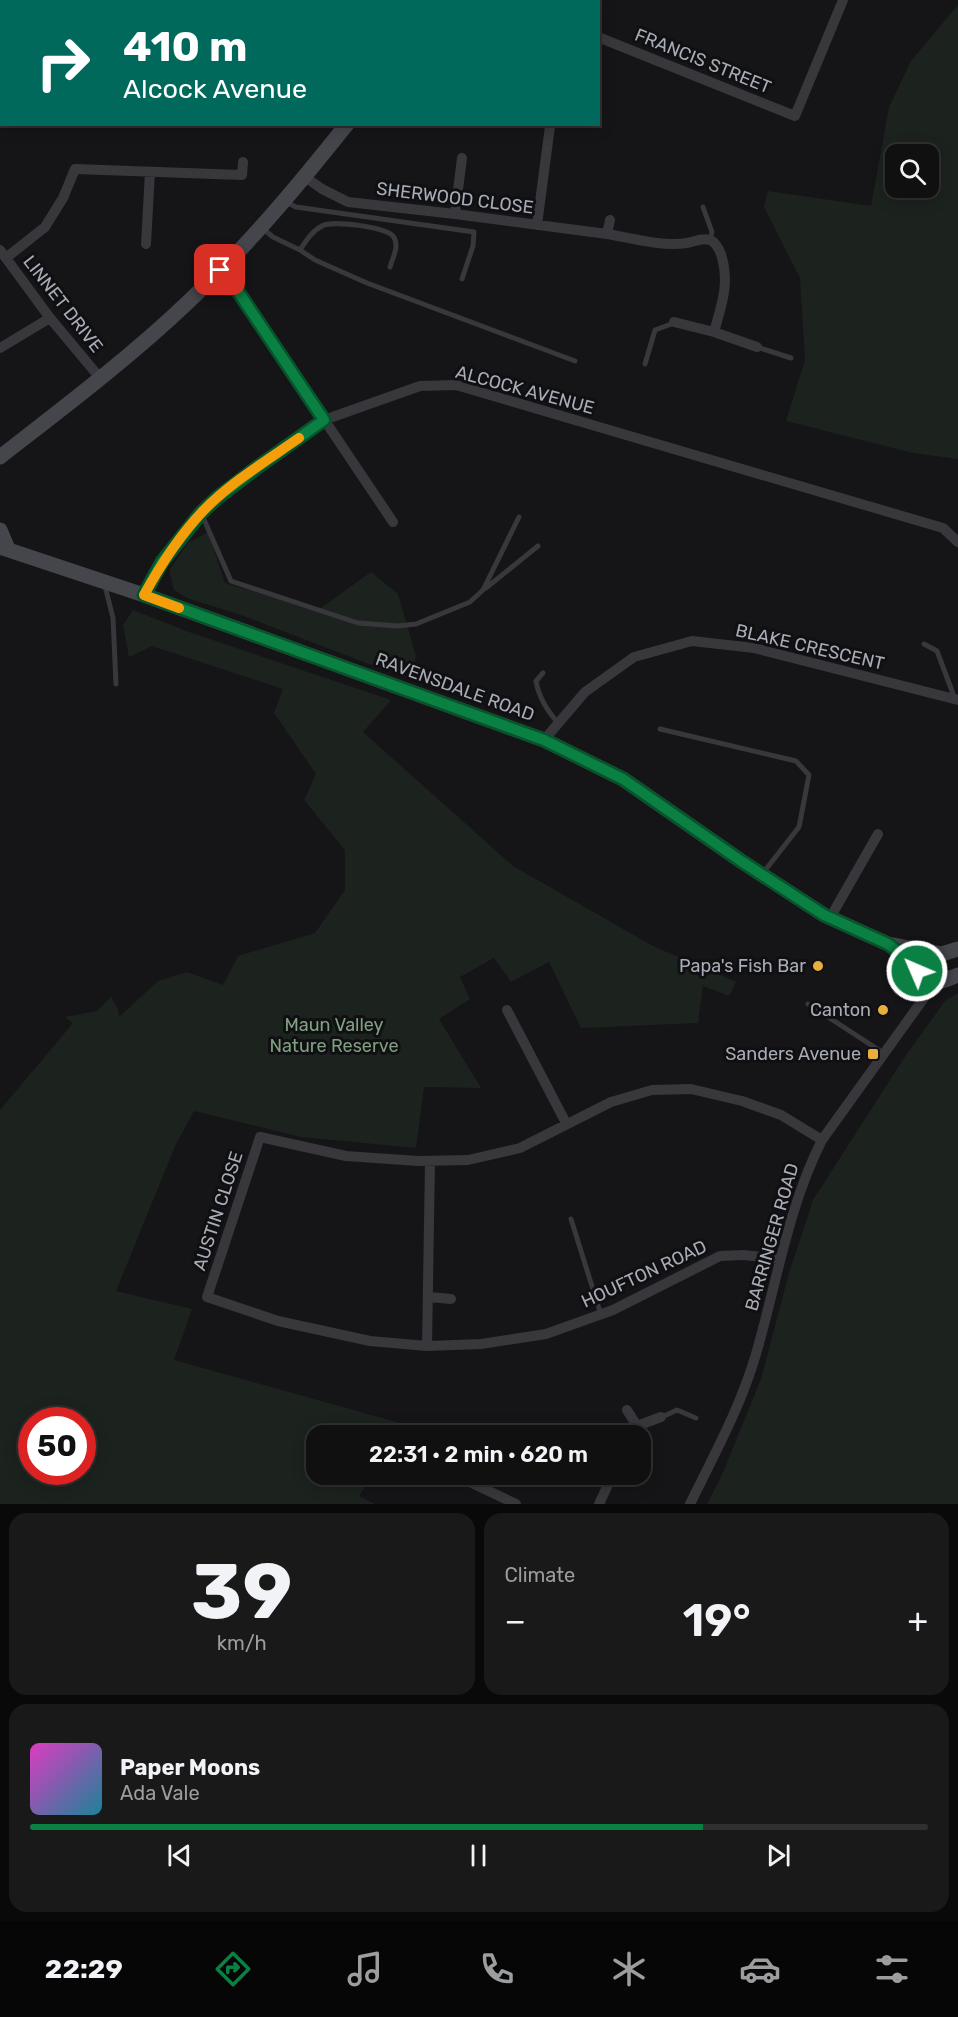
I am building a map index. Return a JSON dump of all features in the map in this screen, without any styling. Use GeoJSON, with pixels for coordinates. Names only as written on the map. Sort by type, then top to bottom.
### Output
{"type":"FeatureCollection","features":[{"type":"Feature","properties":{"kind":"main road"},"geometry":{"type":"LineString","coordinates":[[0,457],[100,378],[186,304],[284,201],[345,126]]}},
{"type":"Feature","properties":{"kind":"main road","name":"RAVENSDALE ROAD"},"geometry":{"type":"LineString","coordinates":[[0,530],[4,548],[144,595],[544,740],[623,779],[830,918],[888,944],[942,954],[958,949]]}},
{"type":"Feature","properties":{"kind":"main road","name":"RAVENSDALE ROAD"},"geometry":{"type":"LineString","coordinates":[[888,944],[918,971],[923,981],[938,982]]}},
{"type":"Feature","properties":{"kind":"main road"},"geometry":{"type":"LineString","coordinates":[[918,971],[918,960],[926,952]]}},
{"type":"Feature","properties":{"kind":"main road"},"geometry":{"type":"LineString","coordinates":[[938,982],[949,972],[950,967],[942,954]]}},
{"type":"Feature","properties":{"kind":"main road"},"geometry":{"type":"LineString","coordinates":[[938,982],[958,975]]}},
{"type":"Feature","properties":{"kind":"street","name":"FRANCIS STREET"},"geometry":{"type":"LineString","coordinates":[[600,37],[795,116],[843,0]]}},
{"type":"Feature","properties":{"kind":"street"},"geometry":{"type":"LineString","coordinates":[[537,225],[550,126]]}},
{"type":"Feature","properties":{"kind":"street"},"geometry":{"type":"LineString","coordinates":[[455,214],[462,158]]}},
{"type":"Feature","properties":{"kind":"street"},"geometry":{"type":"LineString","coordinates":[[3,254],[45,227],[63,198],[75,169],[242,175],[243,162]]}},
{"type":"Feature","properties":{"kind":"street"},"geometry":{"type":"LineString","coordinates":[[147,244],[150,172]]}},
{"type":"Feature","properties":{"kind":"street","name":"SHERWOOD CLOSE"},"geometry":{"type":"LineString","coordinates":[[305,177],[322,189],[348,202],[608,234],[658,243],[710,240]]}},
{"type":"Feature","properties":{"kind":"street"},"geometry":{"type":"LineString","coordinates":[[608,234],[610,220]]}},
{"type":"Feature","properties":{"kind":"street"},"geometry":{"type":"LineString","coordinates":[[710,240],[720,250],[726,274],[726,291],[714,332]]}},
{"type":"Feature","properties":{"kind":"street","name":"LINNET DRIVE"},"geometry":{"type":"LineString","coordinates":[[3,254],[50,318],[100,378]]}},
{"type":"Feature","properties":{"kind":"street"},"geometry":{"type":"LineString","coordinates":[[220,270],[231,281],[393,522]]}},
{"type":"Feature","properties":{"kind":"street"},"geometry":{"type":"LineString","coordinates":[[0,348],[50,318]]}},
{"type":"Feature","properties":{"kind":"street"},"geometry":{"type":"LineString","coordinates":[[674,322],[714,332],[757,347]]}},
{"type":"Feature","properties":{"kind":"street","name":"ALCOCK AVENUE"},"geometry":{"type":"LineString","coordinates":[[144,595],[162,562],[201,513],[255,469],[324,420],[420,386],[456,385],[943,528],[958,542]]}},
{"type":"Feature","properties":{"kind":"street","name":"BLAKE CRESCENT"},"geometry":{"type":"LineString","coordinates":[[544,740],[585,692],[634,657],[692,641],[754,648],[957,699]]}},
{"type":"Feature","properties":{"kind":"street"},"geometry":{"type":"LineString","coordinates":[[830,918],[878,834]]}},
{"type":"Feature","properties":{"kind":"street"},"geometry":{"type":"LineString","coordinates":[[918,971],[923,999]]}},
{"type":"Feature","properties":{"kind":"street","name":"BARRINGER ROAD"},"geometry":{"type":"LineString","coordinates":[[690,1504],[740,1397],[756,1355],[780,1259],[812,1161],[822,1140],[923,999],[938,982]]}},
{"type":"Feature","properties":{"kind":"street"},"geometry":{"type":"LineString","coordinates":[[507,1010],[566,1124]]}},
{"type":"Feature","properties":{"kind":"street"},"geometry":{"type":"LineString","coordinates":[[428,1346],[430,1161],[468,1160],[520,1148],[611,1102],[652,1090],[691,1089],[742,1101],[781,1115],[822,1140]]}},
{"type":"Feature","properties":{"kind":"street","name":"AUSTIN CLOSE"},"geometry":{"type":"LineString","coordinates":[[207,1297],[260,1137],[346,1156],[430,1161]]}},
{"type":"Feature","properties":{"kind":"street","name":"HOUFTON ROAD"},"geometry":{"type":"LineString","coordinates":[[207,1297],[278,1321],[370,1341],[428,1346],[482,1344],[546,1334],[601,1315],[720,1256],[744,1255],[780,1259]]}},
{"type":"Feature","properties":{"kind":"street"},"geometry":{"type":"LineString","coordinates":[[429,1297],[451,1299]]}},
{"type":"Feature","properties":{"kind":"street"},"geometry":{"type":"LineString","coordinates":[[627,1410],[632,1425]]}},
{"type":"Feature","properties":{"kind":"street"},"geometry":{"type":"LineString","coordinates":[[644,1425],[661,1417]]}},
{"type":"Feature","properties":{"kind":"street"},"geometry":{"type":"LineString","coordinates":[[476,1485],[516,1504]]}},
{"type":"Feature","properties":{"kind":"street"},"geometry":{"type":"LineString","coordinates":[[599,1504],[608,1485]]}},
{"type":"Feature","properties":{"kind":"lane"},"geometry":{"type":"LineString","coordinates":[[284,201],[296,207],[474,232],[462,279]]}},
{"type":"Feature","properties":{"kind":"lane"},"geometry":{"type":"LineString","coordinates":[[703,207],[712,232],[710,240]]}},
{"type":"Feature","properties":{"kind":"lane"},"geometry":{"type":"LineString","coordinates":[[300,250],[313,232],[323,225],[333,223],[385,230],[393,236],[397,246],[390,267]]}},
{"type":"Feature","properties":{"kind":"lane"},"geometry":{"type":"LineString","coordinates":[[261,226],[273,237],[315,260],[367,283],[575,361]]}},
{"type":"Feature","properties":{"kind":"lane"},"geometry":{"type":"LineString","coordinates":[[645,364],[655,330],[674,322]]}},
{"type":"Feature","properties":{"kind":"lane"},"geometry":{"type":"LineString","coordinates":[[757,347],[791,358]]}},
{"type":"Feature","properties":{"kind":"lane"},"geometry":{"type":"LineString","coordinates":[[201,513],[231,581],[358,623],[398,626],[416,624],[470,602],[538,546]]}},
{"type":"Feature","properties":{"kind":"lane"},"geometry":{"type":"LineString","coordinates":[[483,590],[519,517]]}},
{"type":"Feature","properties":{"kind":"lane"},"geometry":{"type":"LineString","coordinates":[[104,582],[113,618],[116,684]]}},
{"type":"Feature","properties":{"kind":"lane"},"geometry":{"type":"LineString","coordinates":[[924,644],[937,651],[957,699]]}},
{"type":"Feature","properties":{"kind":"lane"},"geometry":{"type":"LineString","coordinates":[[543,673],[536,681],[537,687],[545,708],[558,723]]}},
{"type":"Feature","properties":{"kind":"lane"},"geometry":{"type":"LineString","coordinates":[[660,729],[796,761],[809,775],[799,827],[762,874]]}},
{"type":"Feature","properties":{"kind":"lane"},"geometry":{"type":"LineString","coordinates":[[808,1004],[885,1054]]}},
{"type":"Feature","properties":{"kind":"lane"},"geometry":{"type":"LineString","coordinates":[[571,1219],[601,1315]]}},
{"type":"Feature","properties":{"kind":"lane"},"geometry":{"type":"LineString","coordinates":[[661,1417],[677,1410],[696,1418]]}},
{"type":"Feature","properties":{"kind":"green space"},"geometry":{"type":"Polygon","coordinates":[[[958,5],[958,459],[913,453],[786,421],[805,360],[800,278],[764,207],[768,191],[871,206],[889,107],[911,61],[958,5]]]}},
{"type":"Feature","properties":{"kind":"green space"},"geometry":{"type":"Polygon","coordinates":[[[208,532],[225,583],[318,610],[371,572],[398,594],[416,656],[412,674],[369,664],[238,614],[187,598],[174,590],[169,570],[188,543],[208,532]]]}},
{"type":"Feature","properties":{"kind":"green space","name":"Maun Valley Nature Reserve"},"geometry":{"type":"Polygon","coordinates":[[[133,610],[189,632],[391,700],[363,732],[513,866],[653,946],[736,982],[729,996],[703,986],[698,1023],[581,1028],[549,962],[511,982],[494,958],[460,977],[470,999],[439,1019],[481,1088],[424,1087],[416,1148],[301,1137],[194,1111],[176,1144],[116,1291],[192,1309],[174,1360],[400,1423],[400,1425],[306,1425],[306,1485],[366,1485],[359,1496],[375,1504],[0,1504],[0,1110],[73,1023],[65,1017],[97,1011],[111,997],[118,1009],[119,1017],[158,981],[187,972],[223,985],[238,956],[315,933],[345,890],[345,850],[304,800],[316,774],[274,713],[283,689],[152,646],[129,657],[123,625],[133,610]]]}},
{"type":"Feature","properties":{"kind":"green space"},"geometry":{"type":"Polygon","coordinates":[[[958,993],[958,1504],[707,1504],[721,1477],[761,1379],[789,1273],[813,1200],[904,1058],[945,1001],[958,993]]]}},
{"type":"Feature","properties":{"kind":"slow traffic"},"geometry":{"type":"LineString","coordinates":[[179,608],[144,595],[162,562],[201,513],[217,498],[299,438]]}},
{"type":"Feature","properties":{"kind":"place","name":"Papa's Fish Bar"},"geometry":{"type":"Point","coordinates":[818,966]}},
{"type":"Feature","properties":{"kind":"place","name":"Canton"},"geometry":{"type":"Point","coordinates":[883,1010]}},
{"type":"Feature","properties":{"kind":"place","name":"Sanders Avenue"},"geometry":{"type":"Point","coordinates":[873,1054]}},
{"type":"Feature","properties":{"kind":"route"},"geometry":{"type":"LineString","coordinates":[[220,270],[231,281],[324,420],[255,469],[201,513],[162,562],[144,595],[544,740],[623,779],[824,915],[888,944],[917,966],[917,971]]}}]}
